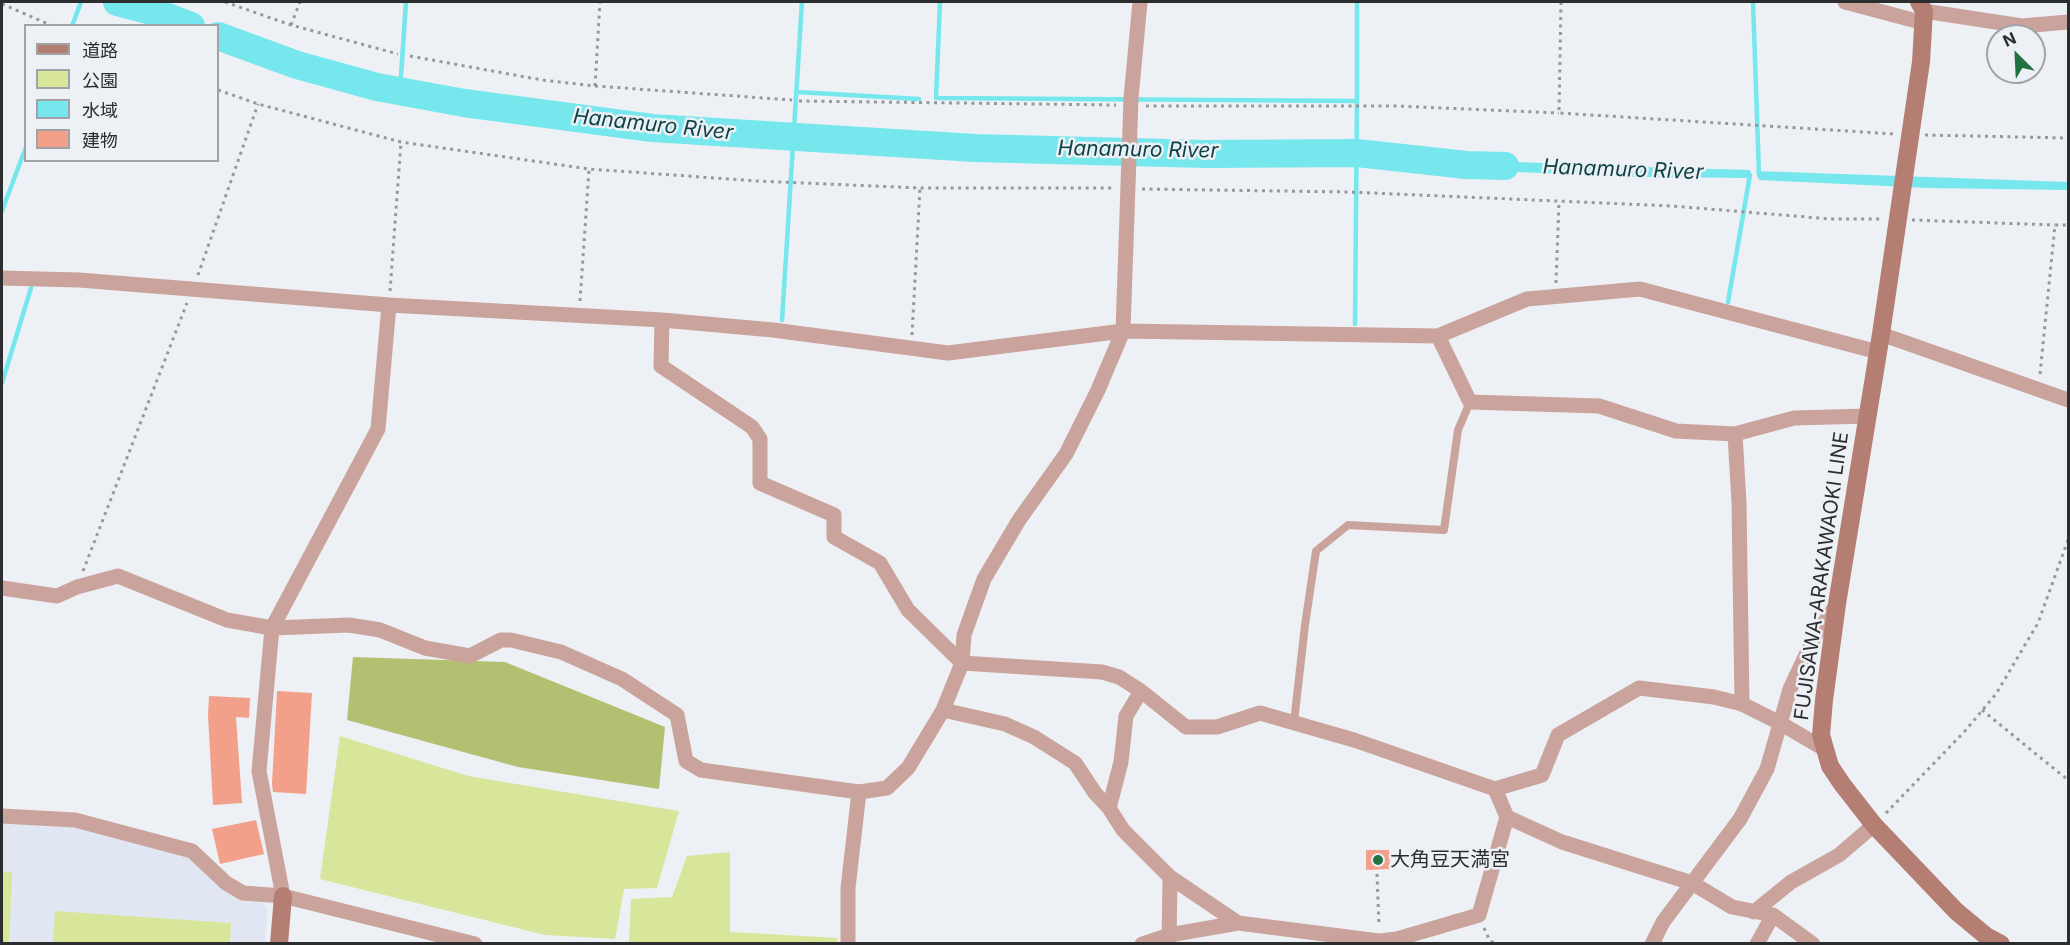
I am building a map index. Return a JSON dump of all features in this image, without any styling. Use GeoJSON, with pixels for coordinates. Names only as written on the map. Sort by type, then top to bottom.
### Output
{"type":"FeatureCollection","features":[{"type":"Feature","properties":{"kind":"main road"},"geometry":{"type":"LineString","coordinates":[[1909,139],[1920,62],[1922,12]]}},
{"type":"Feature","properties":{"kind":"main road","name":"FUJISAWA-ARAKAWAOKI LINE"},"geometry":{"type":"LineString","coordinates":[[1909,139],[1880,343],[1838,604],[1821,735],[1830,766],[1874,825],[1956,910],[1986,936],[2001,944]]}},
{"type":"Feature","properties":{"kind":"main road"},"geometry":{"type":"LineString","coordinates":[[279,944],[283,896]]}},
{"type":"Feature","properties":{"kind":"street"},"geometry":{"type":"LineString","coordinates":[[2,588],[57,596],[77,587],[118,576],[227,620],[272,628],[349,625],[380,630],[425,648],[470,656],[501,640],[511,640],[561,652],[622,679],[677,715],[686,761],[701,770],[859,792],[887,788],[908,768],[943,710],[962,663],[964,635],[984,579],[1019,520],[1066,454],[1098,390],[1123,331],[1131,99],[1140,2]]}},
{"type":"Feature","properties":{"kind":"street"},"geometry":{"type":"LineString","coordinates":[[1845,2],[2022,26],[2068,22]]}},
{"type":"Feature","properties":{"kind":"street"},"geometry":{"type":"LineString","coordinates":[[2,278],[79,280],[389,305],[662,320],[773,330],[948,353],[1123,331],[1438,336],[1527,299],[1640,289],[1880,343],[2068,400]]}},
{"type":"Feature","properties":{"kind":"street"},"geometry":{"type":"LineString","coordinates":[[283,896],[259,771],[272,628],[378,429],[389,305]]}},
{"type":"Feature","properties":{"kind":"street"},"geometry":{"type":"LineString","coordinates":[[662,320],[661,366],[752,427],[760,439],[760,483],[834,515],[834,537],[880,562],[908,610],[962,663],[1102,672],[1119,677],[1141,691],[1186,727],[1217,727],[1260,713],[1354,740],[1495,789],[1542,775],[1558,735],[1639,688],[1714,697],[1742,704],[1826,750]]}},
{"type":"Feature","properties":{"kind":"street"},"geometry":{"type":"LineString","coordinates":[[1438,336],[1470,402],[1599,406],[1676,430],[1735,434],[1794,418],[1868,416]]}},
{"type":"Feature","properties":{"kind":"street"},"geometry":{"type":"LineString","coordinates":[[1735,434],[1739,503],[1742,704]]}},
{"type":"Feature","properties":{"kind":"street"},"geometry":{"type":"LineString","coordinates":[[1652,944],[1663,922],[1740,819],[1767,769],[1790,688],[1815,636],[1838,604]]}},
{"type":"Feature","properties":{"kind":"street"},"geometry":{"type":"LineString","coordinates":[[1109,808],[1121,762],[1126,716],[1141,691]]}},
{"type":"Feature","properties":{"kind":"street"},"geometry":{"type":"LineString","coordinates":[[943,710],[1005,724],[1034,737],[1075,763],[1123,830],[1170,876],[1238,923]]}},
{"type":"Feature","properties":{"kind":"street"},"geometry":{"type":"LineString","coordinates":[[1142,944],[1238,923],[1379,941],[1396,939],[1479,915],[1507,817],[1495,789]]}},
{"type":"Feature","properties":{"kind":"street"},"geometry":{"type":"LineString","coordinates":[[848,944],[848,888],[859,792]]}},
{"type":"Feature","properties":{"kind":"street"},"geometry":{"type":"LineString","coordinates":[[2,816],[75,820],[192,850],[226,883],[243,893],[283,896],[475,944]]}},
{"type":"Feature","properties":{"kind":"street"},"geometry":{"type":"LineString","coordinates":[[1507,817],[1562,842],[1692,884],[1732,907],[1773,915],[1813,944]]}},
{"type":"Feature","properties":{"kind":"street"},"geometry":{"type":"LineString","coordinates":[[1754,912],[1791,882],[1839,855],[1874,825]]}},
{"type":"Feature","properties":{"kind":"street"},"geometry":{"type":"LineString","coordinates":[[1169,939],[1170,876]]}},
{"type":"Feature","properties":{"kind":"street"},"geometry":{"type":"LineString","coordinates":[[1757,944],[1773,915]]}},
{"type":"Feature","properties":{"kind":"lane"},"geometry":{"type":"LineString","coordinates":[[1294,722],[1316,551],[1348,525],[1444,530],[1458,429],[1470,402]]}},
{"type":"Feature","properties":{"kind":"path"},"geometry":{"type":"LineString","coordinates":[[225,2],[291,25],[398,54]]}},
{"type":"Feature","properties":{"kind":"path"},"geometry":{"type":"LineString","coordinates":[[291,25],[300,2]]}},
{"type":"Feature","properties":{"kind":"path"},"geometry":{"type":"LineString","coordinates":[[595,86],[600,2]]}},
{"type":"Feature","properties":{"kind":"path"},"geometry":{"type":"LineString","coordinates":[[1558,113],[1560,2]]}},
{"type":"Feature","properties":{"kind":"path"},"geometry":{"type":"LineString","coordinates":[[2,4],[48,24]]}},
{"type":"Feature","properties":{"kind":"path"},"geometry":{"type":"LineString","coordinates":[[410,56],[542,80],[792,100]]}},
{"type":"Feature","properties":{"kind":"path"},"geometry":{"type":"LineString","coordinates":[[219,90],[258,104],[401,142],[589,170],[920,188],[1349,192],[1736,210],[1751,213]]}},
{"type":"Feature","properties":{"kind":"path"},"geometry":{"type":"LineString","coordinates":[[800,101],[1114,106],[1131,99],[1143,106],[1396,106],[1558,113],[1909,139],[2068,138]]}},
{"type":"Feature","properties":{"kind":"path"},"geometry":{"type":"LineString","coordinates":[[77,587],[193,288],[258,104]]}},
{"type":"Feature","properties":{"kind":"path"},"geometry":{"type":"LineString","coordinates":[[389,305],[401,142]]}},
{"type":"Feature","properties":{"kind":"path"},"geometry":{"type":"LineString","coordinates":[[579,315],[589,170]]}},
{"type":"Feature","properties":{"kind":"path"},"geometry":{"type":"LineString","coordinates":[[911,349],[920,188]]}},
{"type":"Feature","properties":{"kind":"path"},"geometry":{"type":"LineString","coordinates":[[1556,297],[1559,202]]}},
{"type":"Feature","properties":{"kind":"path"},"geometry":{"type":"LineString","coordinates":[[2038,390],[2055,225],[2068,225]]}},
{"type":"Feature","properties":{"kind":"path"},"geometry":{"type":"LineString","coordinates":[[1874,825],[1996,694],[2038,623],[2068,540]]}},
{"type":"Feature","properties":{"kind":"path"},"geometry":{"type":"LineString","coordinates":[[1982,710],[2068,780]]}},
{"type":"Feature","properties":{"kind":"path"},"geometry":{"type":"LineString","coordinates":[[1377,874],[1379,941]]}},
{"type":"Feature","properties":{"kind":"path"},"geometry":{"type":"LineString","coordinates":[[1479,915],[1490,941],[1497,944]]}},
{"type":"Feature","properties":{"kind":"shaded area"},"geometry":{"type":"Polygon","coordinates":[[[2,822],[76,827],[188,856],[241,898],[262,902],[268,908],[265,943],[2,943],[2,822]]]}},
{"type":"Feature","properties":{"kind":"green space"},"geometry":{"type":"Polygon","coordinates":[[[353,657],[505,662],[665,727],[659,789],[518,767],[347,720],[353,657]]]}},
{"type":"Feature","properties":{"kind":"green space"},"geometry":{"type":"Polygon","coordinates":[[[340,736],[468,776],[679,811],[657,888],[624,889],[615,939],[545,935],[320,879],[340,736]]]}},
{"type":"Feature","properties":{"kind":"green space"},"geometry":{"type":"Polygon","coordinates":[[[730,852],[730,932],[837,938],[837,943],[629,943],[631,899],[672,897],[687,856],[730,852]]]}},
{"type":"Feature","properties":{"kind":"green space"},"geometry":{"type":"Polygon","coordinates":[[[2,871],[12,873],[9,943],[2,943],[2,871]]]}},
{"type":"Feature","properties":{"kind":"green space"},"geometry":{"type":"Polygon","coordinates":[[[55,911],[231,923],[230,943],[53,943],[55,911]]]}},
{"type":"Feature","properties":{"kind":"water"},"geometry":{"type":"Polygon","coordinates":[[[1467,160],[1750,170],[1752,178],[1642,177],[1465,170],[1467,160]]]}},
{"type":"Feature","properties":{"kind":"water"},"geometry":{"type":"Polygon","coordinates":[[[1756,171],[2068,182],[2068,190],[1929,188],[1759,180],[1756,171]]]}},
{"type":"Feature","properties":{"kind":"building"},"geometry":{"type":"Polygon","coordinates":[[[277,691],[312,693],[306,794],[273,792],[277,691]]]}},
{"type":"Feature","properties":{"kind":"building"},"geometry":{"type":"Polygon","coordinates":[[[209,696],[250,698],[249,718],[236,717],[242,803],[213,805],[209,696]]]}},
{"type":"Feature","properties":{"kind":"building"},"geometry":{"type":"Polygon","coordinates":[[[256,820],[264,854],[220,864],[212,829],[256,820]]]}},
{"type":"Feature","properties":{"kind":"building","name":"大角豆天満宮"},"geometry":{"type":"Polygon","coordinates":[[[1366,850],[1389,850],[1390,869],[1366,870],[1366,850]]]}},
{"type":"Feature","properties":{"kind":"waterway"},"geometry":{"type":"LineString","coordinates":[[73,24],[81,2]]}},
{"type":"Feature","properties":{"kind":"waterway","name":"Hanamuro River"},"geometry":{"type":"LineString","coordinates":[[117,2],[155,12],[186,24]]}},
{"type":"Feature","properties":{"kind":"waterway"},"geometry":{"type":"LineString","coordinates":[[400,91],[406,2]]}},
{"type":"Feature","properties":{"kind":"waterway"},"geometry":{"type":"LineString","coordinates":[[782,320],[802,2]]}},
{"type":"Feature","properties":{"kind":"waterway"},"geometry":{"type":"LineString","coordinates":[[940,2],[936,98],[1357,101],[1355,324]]}},
{"type":"Feature","properties":{"kind":"waterway"},"geometry":{"type":"LineString","coordinates":[[1357,2],[1357,101]]}},
{"type":"Feature","properties":{"kind":"waterway"},"geometry":{"type":"LineString","coordinates":[[1753,2],[1759,175]]}},
{"type":"Feature","properties":{"kind":"waterway","name":"Hanamuro River"},"geometry":{"type":"LineString","coordinates":[[219,36],[297,65],[377,87],[464,103],[652,128],[975,148],[1206,154],[1357,153],[1466,165],[1505,166]]}},
{"type":"Feature","properties":{"kind":"waterway"},"geometry":{"type":"LineString","coordinates":[[797,92],[919,99]]}},
{"type":"Feature","properties":{"kind":"waterway"},"geometry":{"type":"LineString","coordinates":[[2,211],[24,152]]}},
{"type":"Feature","properties":{"kind":"waterway"},"geometry":{"type":"LineString","coordinates":[[1728,302],[1750,175]]}},
{"type":"Feature","properties":{"kind":"waterway"},"geometry":{"type":"LineString","coordinates":[[2,383],[31,288]]}},
{"type":"Feature","properties":{"kind":"place","name":"大角豆天満宮"},"geometry":{"type":"Point","coordinates":[1378,860]}}]}
